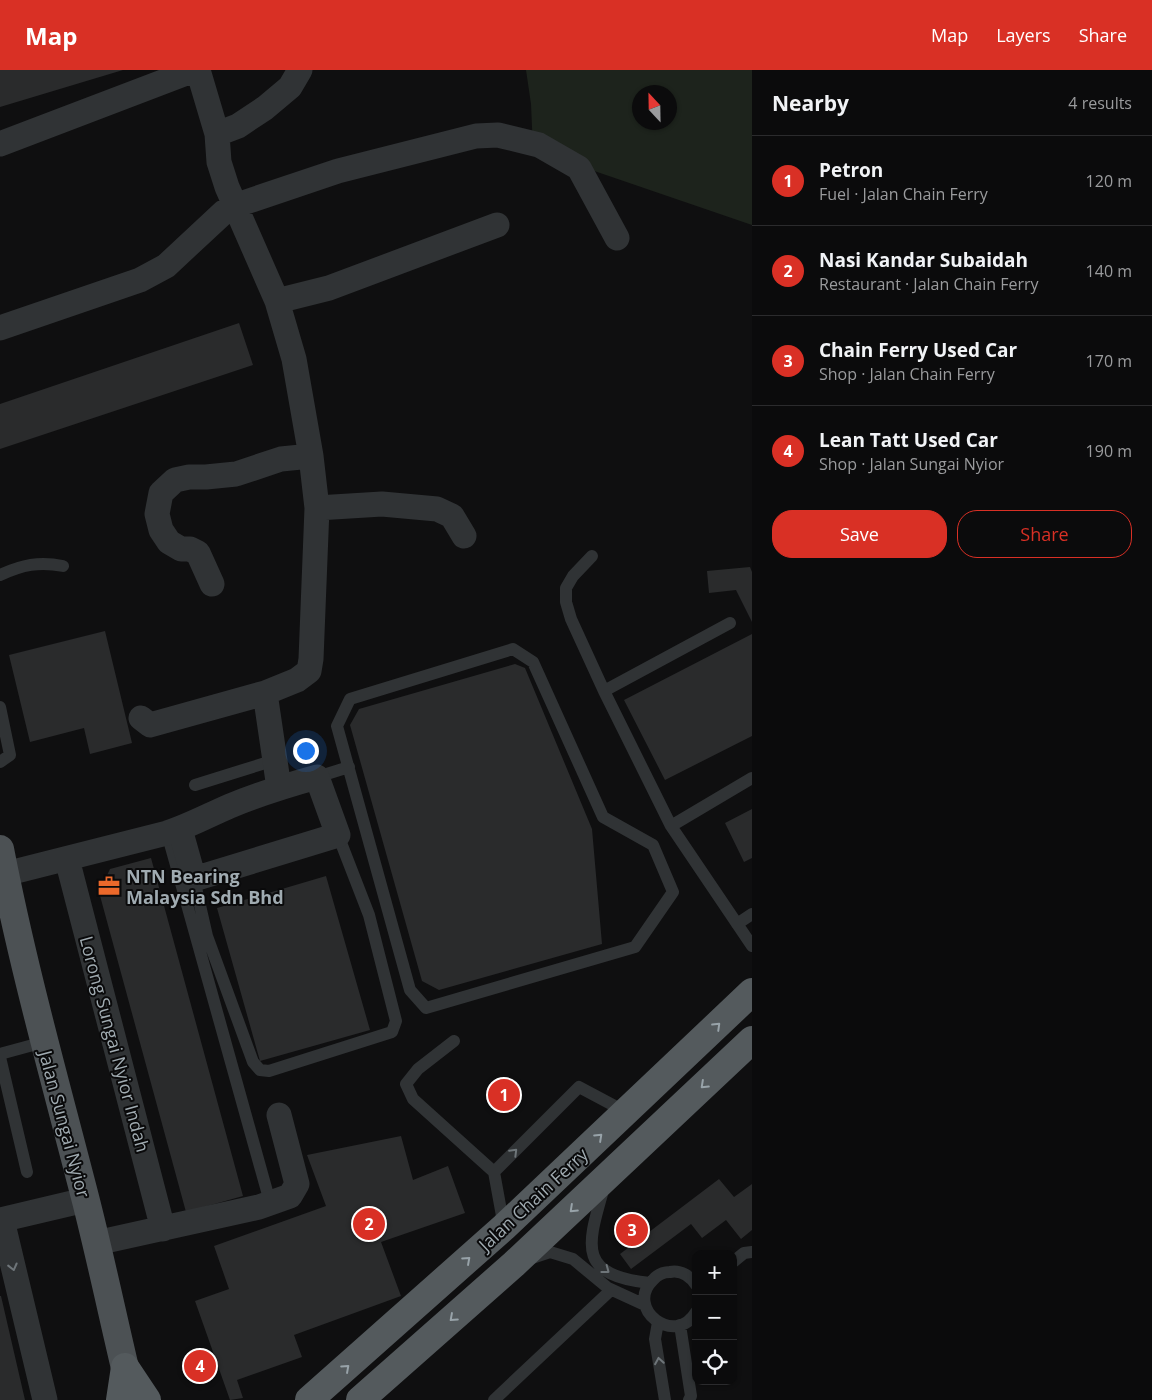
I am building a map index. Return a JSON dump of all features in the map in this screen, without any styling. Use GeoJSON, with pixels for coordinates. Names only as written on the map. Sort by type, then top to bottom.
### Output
{"type":"FeatureCollection","features":[{"type":"Feature","properties":{"kind":"highway","name":"Jalan Chain Ferry"},"geometry":{"type":"LineString","coordinates":[[311,1398],[504,1227],[752,992]]}},
{"type":"Feature","properties":{"kind":"highway","name":"Jalan Chain Ferry"},"geometry":{"type":"LineString","coordinates":[[360,1400],[514,1264],[752,1040]]}},
{"type":"Feature","properties":{"kind":"highway"},"geometry":{"type":"LineString","coordinates":[[120,1400],[125,1367]]}},
{"type":"Feature","properties":{"kind":"highway"},"geometry":{"type":"LineString","coordinates":[[125,1367],[147,1400]]}},
{"type":"Feature","properties":{"kind":"main road","name":"Jalan Sungai Nyior"},"geometry":{"type":"LineString","coordinates":[[2,861],[6,913],[44,1042],[86,1200],[132,1400]]}},
{"type":"Feature","properties":{"kind":"street"},"geometry":{"type":"LineString","coordinates":[[0,144],[196,70],[217,134],[219,162],[227,187],[277,301],[294,359],[311,456],[317,508],[309,671],[297,680],[265,694],[150,725],[141,718]]}},
{"type":"Feature","properties":{"kind":"street"},"geometry":{"type":"LineString","coordinates":[[217,134],[238,126],[265,108],[290,87],[300,70]]}},
{"type":"Feature","properties":{"kind":"street"},"geometry":{"type":"LineString","coordinates":[[0,328],[140,280],[166,266],[224,212],[236,205],[338,171],[476,136],[498,135],[539,145],[579,168],[617,238]]}},
{"type":"Feature","properties":{"kind":"street"},"geometry":{"type":"LineString","coordinates":[[277,301],[329,288],[497,225]]}},
{"type":"Feature","properties":{"kind":"street"},"geometry":{"type":"LineString","coordinates":[[212,584],[198,553],[190,549],[181,549],[169,542],[161,530],[157,514],[161,493],[176,480],[189,477],[236,474],[281,459],[311,456]]}},
{"type":"Feature","properties":{"kind":"street"},"geometry":{"type":"LineString","coordinates":[[317,508],[382,504],[437,509],[452,516],[464,536]]}},
{"type":"Feature","properties":{"kind":"street"},"geometry":{"type":"LineString","coordinates":[[265,694],[280,788]]}},
{"type":"Feature","properties":{"kind":"street"},"geometry":{"type":"LineString","coordinates":[[2,861],[66,859],[173,831],[230,806],[317,776],[338,835],[194,879],[173,831]]}},
{"type":"Feature","properties":{"kind":"street","name":"Lorong Sungai Nyior Indah"},"geometry":{"type":"LineString","coordinates":[[66,859],[164,1229]]}},
{"type":"Feature","properties":{"kind":"street"},"geometry":{"type":"LineString","coordinates":[[96,1243],[259,1208],[270,1202],[290,1196],[297,1184],[279,1115]]}},
{"type":"Feature","properties":{"kind":"street"},"geometry":{"type":"LineString","coordinates":[[45,1400],[1,1220],[86,1200]]}},
{"type":"Feature","properties":{"kind":"lane"},"geometry":{"type":"LineString","coordinates":[[592,556],[573,576],[566,588],[566,602],[604,690],[671,826],[752,946]]}},
{"type":"Feature","properties":{"kind":"lane"},"geometry":{"type":"LineString","coordinates":[[0,575],[16,568],[45,562],[63,566]]}},
{"type":"Feature","properties":{"kind":"lane"},"geometry":{"type":"LineString","coordinates":[[604,690],[730,622]]}},
{"type":"Feature","properties":{"kind":"lane"},"geometry":{"type":"LineString","coordinates":[[513,649],[533,662],[603,817],[653,845],[673,892],[635,947],[426,1008],[410,990],[349,767],[337,726],[350,699],[513,649]]}},
{"type":"Feature","properties":{"kind":"lane"},"geometry":{"type":"LineString","coordinates":[[0,707],[10,754],[5,760],[0,762]]}},
{"type":"Feature","properties":{"kind":"lane"},"geometry":{"type":"LineString","coordinates":[[195,785],[275,760]]}},
{"type":"Feature","properties":{"kind":"lane"},"geometry":{"type":"LineString","coordinates":[[317,776],[349,767]]}},
{"type":"Feature","properties":{"kind":"lane"},"geometry":{"type":"LineString","coordinates":[[671,826],[752,778]]}},
{"type":"Feature","properties":{"kind":"lane"},"geometry":{"type":"LineString","coordinates":[[173,831],[270,1202]]}},
{"type":"Feature","properties":{"kind":"lane"},"geometry":{"type":"LineString","coordinates":[[194,879],[207,936],[253,1062],[260,1070],[269,1071],[392,1032],[396,1022],[369,915],[338,835]]}},
{"type":"Feature","properties":{"kind":"lane"},"geometry":{"type":"LineString","coordinates":[[737,924],[752,914]]}},
{"type":"Feature","properties":{"kind":"lane"},"geometry":{"type":"LineString","coordinates":[[454,1041],[418,1069],[406,1084],[413,1099],[494,1172],[504,1227]]}},
{"type":"Feature","properties":{"kind":"lane"},"geometry":{"type":"LineString","coordinates":[[27,1172],[0,1055],[44,1042]]}},
{"type":"Feature","properties":{"kind":"lane"},"geometry":{"type":"LineString","coordinates":[[494,1172],[579,1087],[626,1112]]}},
{"type":"Feature","properties":{"kind":"lane"},"geometry":{"type":"LineString","coordinates":[[607,1177],[592,1231],[590,1247],[595,1261],[609,1274],[627,1280],[650,1282]]}},
{"type":"Feature","properties":{"kind":"lane"},"geometry":{"type":"LineString","coordinates":[[514,1264],[550,1252],[574,1259],[594,1278],[611,1290],[645,1305]]}},
{"type":"Feature","properties":{"kind":"lane"},"geometry":{"type":"LineString","coordinates":[[737,1259],[744,1253],[752,1252]]}},
{"type":"Feature","properties":{"kind":"lane"},"geometry":{"type":"LineString","coordinates":[[692,1280],[688,1276],[672,1271],[656,1276],[646,1289],[645,1305],[652,1318],[672,1326],[688,1322],[692,1317]]}},
{"type":"Feature","properties":{"kind":"lane"},"geometry":{"type":"LineString","coordinates":[[494,1400],[611,1290]]}},
{"type":"Feature","properties":{"kind":"lane"},"geometry":{"type":"LineString","coordinates":[[658,1322],[655,1339],[665,1400]]}},
{"type":"Feature","properties":{"kind":"lane"},"geometry":{"type":"LineString","coordinates":[[680,1325],[691,1396],[689,1400]]}},
{"type":"Feature","properties":{"kind":"shaded area"},"geometry":{"type":"Polygon","coordinates":[[[526,70],[752,70],[752,225],[533,150],[531,104],[526,70]]]}},
{"type":"Feature","properties":{"kind":"building"},"geometry":{"type":"Polygon","coordinates":[[[0,70],[123,70],[0,107],[0,70]]]}},
{"type":"Feature","properties":{"kind":"building"},"geometry":{"type":"Polygon","coordinates":[[[239,323],[253,365],[0,449],[0,404],[239,323]]]}},
{"type":"Feature","properties":{"kind":"building"},"geometry":{"type":"Polygon","coordinates":[[[750,567],[752,572],[752,622],[736,590],[709,593],[707,571],[750,567]]]}},
{"type":"Feature","properties":{"kind":"building"},"geometry":{"type":"Polygon","coordinates":[[[105,631],[132,743],[90,754],[84,728],[30,742],[9,655],[105,631]]]}},
{"type":"Feature","properties":{"kind":"building"},"geometry":{"type":"Polygon","coordinates":[[[752,634],[752,736],[665,780],[624,700],[752,634]]]}},
{"type":"Feature","properties":{"kind":"building"},"geometry":{"type":"Polygon","coordinates":[[[515,664],[525,668],[592,829],[602,944],[439,990],[422,981],[350,725],[359,709],[515,664]]]}},
{"type":"Feature","properties":{"kind":"building"},"geometry":{"type":"Polygon","coordinates":[[[752,809],[752,858],[744,862],[725,823],[752,809]]]}},
{"type":"Feature","properties":{"kind":"building"},"geometry":{"type":"Polygon","coordinates":[[[151,858],[243,1196],[186,1212],[99,892],[110,869],[151,858]]]}},
{"type":"Feature","properties":{"kind":"building"},"geometry":{"type":"Polygon","coordinates":[[[326,876],[370,1030],[260,1061],[217,908],[326,876]]]}},
{"type":"Feature","properties":{"kind":"building"},"geometry":{"type":"Polygon","coordinates":[[[401,1136],[413,1180],[448,1166],[465,1213],[381,1242],[401,1296],[294,1335],[302,1357],[237,1380],[243,1398],[230,1400],[195,1301],[229,1289],[214,1246],[326,1206],[307,1155],[401,1136]]]}},
{"type":"Feature","properties":{"kind":"building"},"geometry":{"type":"Polygon","coordinates":[[[719,1179],[734,1197],[752,1184],[752,1230],[741,1239],[726,1220],[702,1238],[691,1224],[631,1269],[620,1254],[719,1179]]]}},
{"type":"Feature","properties":{"kind":"building"},"geometry":{"type":"Polygon","coordinates":[[[1,1296],[25,1400],[0,1400],[1,1296]]]}},
{"type":"Feature","properties":{"kind":"place","name":"NTN Bearing Malaysia Sdn Bhd"},"geometry":{"type":"Point","coordinates":[109,886]}},
{"type":"Feature","properties":{"kind":"place","name":"Petron"},"geometry":{"type":"Point","coordinates":[504,1095]}},
{"type":"Feature","properties":{"kind":"place","name":"Nasi Kandar Subaidah"},"geometry":{"type":"Point","coordinates":[369,1224]}},
{"type":"Feature","properties":{"kind":"place","name":"Chain Ferry Used Car"},"geometry":{"type":"Point","coordinates":[632,1230]}},
{"type":"Feature","properties":{"kind":"place","name":"Lean Tatt Used Car"},"geometry":{"type":"Point","coordinates":[200,1366]}}]}
